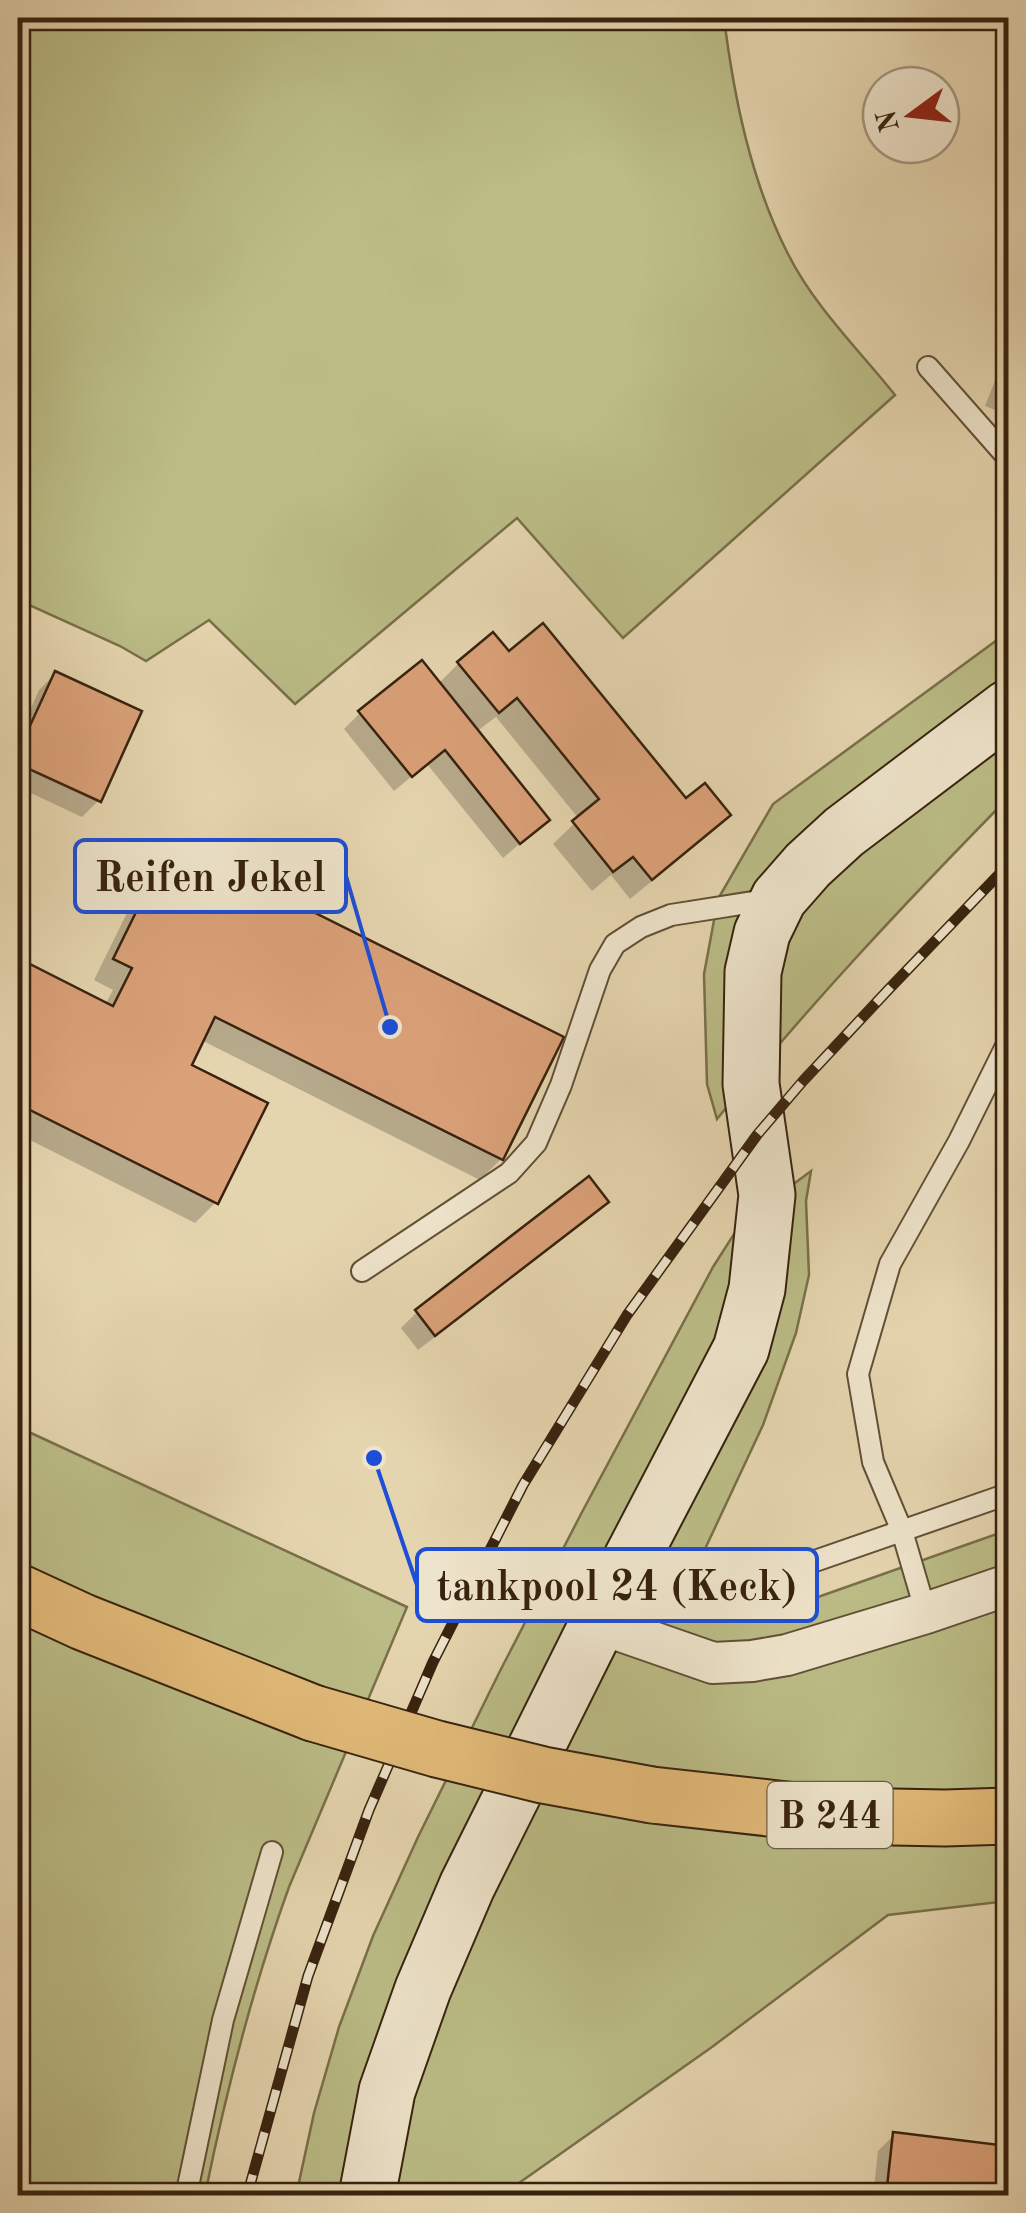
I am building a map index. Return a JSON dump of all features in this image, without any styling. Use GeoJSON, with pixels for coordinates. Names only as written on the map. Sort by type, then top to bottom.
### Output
{"type":"FeatureCollection","features":[{"type":"Feature","properties":{"kind":"main road"},"geometry":{"type":"LineString","coordinates":[[367,2196],[388,2091],[423,1989],[467,1886],[741,1349],[757,1290],[767,1196],[751,1084],[752,972],[762,932],[779,898],[844,832],[1008,708]]}},
{"type":"Feature","properties":{"kind":"main road","name":"B 244"},"geometry":{"type":"LineString","coordinates":[[18,1592],[83,1622],[313,1712],[437,1750],[544,1775],[652,1795],[841,1816],[1008,1816]]}},
{"type":"Feature","properties":{"kind":"street"},"geometry":{"type":"LineString","coordinates":[[598,1623],[714,1663],[752,1662],[926,1613],[1008,1585]]}},
{"type":"Feature","properties":{"kind":"lane"},"geometry":{"type":"LineString","coordinates":[[928,367],[1008,458]]}},
{"type":"Feature","properties":{"kind":"lane"},"geometry":{"type":"LineString","coordinates":[[362,1271],[509,1173],[536,1143],[561,1086],[600,970],[615,944],[641,926],[671,914],[779,898]]}},
{"type":"Feature","properties":{"kind":"lane"},"geometry":{"type":"LineString","coordinates":[[926,1613],[902,1531],[873,1462],[858,1374],[890,1264],[959,1141],[1008,1042]]}},
{"type":"Feature","properties":{"kind":"lane"},"geometry":{"type":"LineString","coordinates":[[789,1570],[1008,1494]]}},
{"type":"Feature","properties":{"kind":"lane"},"geometry":{"type":"LineString","coordinates":[[186,2196],[222,2020],[272,1852]]}},
{"type":"Feature","properties":{"kind":"green space"},"geometry":{"type":"Polygon","coordinates":[[[18,18],[724,18],[746,139],[775,226],[811,292],[895,395],[623,638],[517,518],[295,704],[209,620],[146,661],[18,600],[18,18]]]}},
{"type":"Feature","properties":{"kind":"green space"},"geometry":{"type":"Polygon","coordinates":[[[1008,632],[1008,798],[859,955],[717,1119],[707,1084],[704,974],[718,899],[773,804],[1008,632]]]}},
{"type":"Feature","properties":{"kind":"green space"},"geometry":{"type":"Polygon","coordinates":[[[811,1171],[806,1201],[809,1275],[796,1333],[763,1425],[705,1549],[709,1591],[758,1610],[801,1603],[1008,1530],[1008,1901],[888,1915],[712,2047],[502,2195],[296,2196],[314,2113],[339,2027],[373,1936],[500,1671],[713,1267],[741,1223],[811,1171]]]}},
{"type":"Feature","properties":{"kind":"green space"},"geometry":{"type":"Polygon","coordinates":[[[18,1427],[407,1607],[289,1887],[241,2040],[205,2195],[18,2196],[18,1427]]]}},
{"type":"Feature","properties":{"kind":"building"},"geometry":{"type":"Polygon","coordinates":[[[543,623],[686,798],[705,783],[731,815],[652,880],[633,857],[613,872],[572,821],[599,799],[517,698],[499,713],[457,662],[493,632],[509,651],[543,623]]]}},
{"type":"Feature","properties":{"kind":"building"},"geometry":{"type":"Polygon","coordinates":[[[422,660],[550,820],[520,844],[445,750],[412,777],[358,711],[422,660]]]}},
{"type":"Feature","properties":{"kind":"building"},"geometry":{"type":"Polygon","coordinates":[[[55,671],[142,711],[101,802],[18,764],[18,752],[55,671]]]}},
{"type":"Feature","properties":{"kind":"building"},"geometry":{"type":"Polygon","coordinates":[[[171,841],[564,1037],[503,1160],[215,1017],[192,1065],[268,1103],[218,1204],[18,1104],[18,958],[113,1006],[132,968],[113,959],[171,841]]]}},
{"type":"Feature","properties":{"kind":"building"},"geometry":{"type":"Polygon","coordinates":[[[589,1176],[609,1202],[435,1336],[415,1310],[589,1176]]]}},
{"type":"Feature","properties":{"kind":"building"},"geometry":{"type":"Polygon","coordinates":[[[893,2132],[1008,2146],[1008,2196],[886,2196],[893,2132]]]}},
{"type":"Feature","properties":{"kind":"railway"},"geometry":{"type":"LineString","coordinates":[[247,2196],[308,1976],[369,1810],[433,1662],[523,1485],[627,1315],[757,1135],[803,1081],[1008,865]]}},
{"type":"Feature","properties":{"kind":"place","name":"Reifen Jekel"},"geometry":{"type":"Point","coordinates":[390,1027]}},
{"type":"Feature","properties":{"kind":"place","name":"tankpool 24 (Keck)"},"geometry":{"type":"Point","coordinates":[374,1458]}}]}
